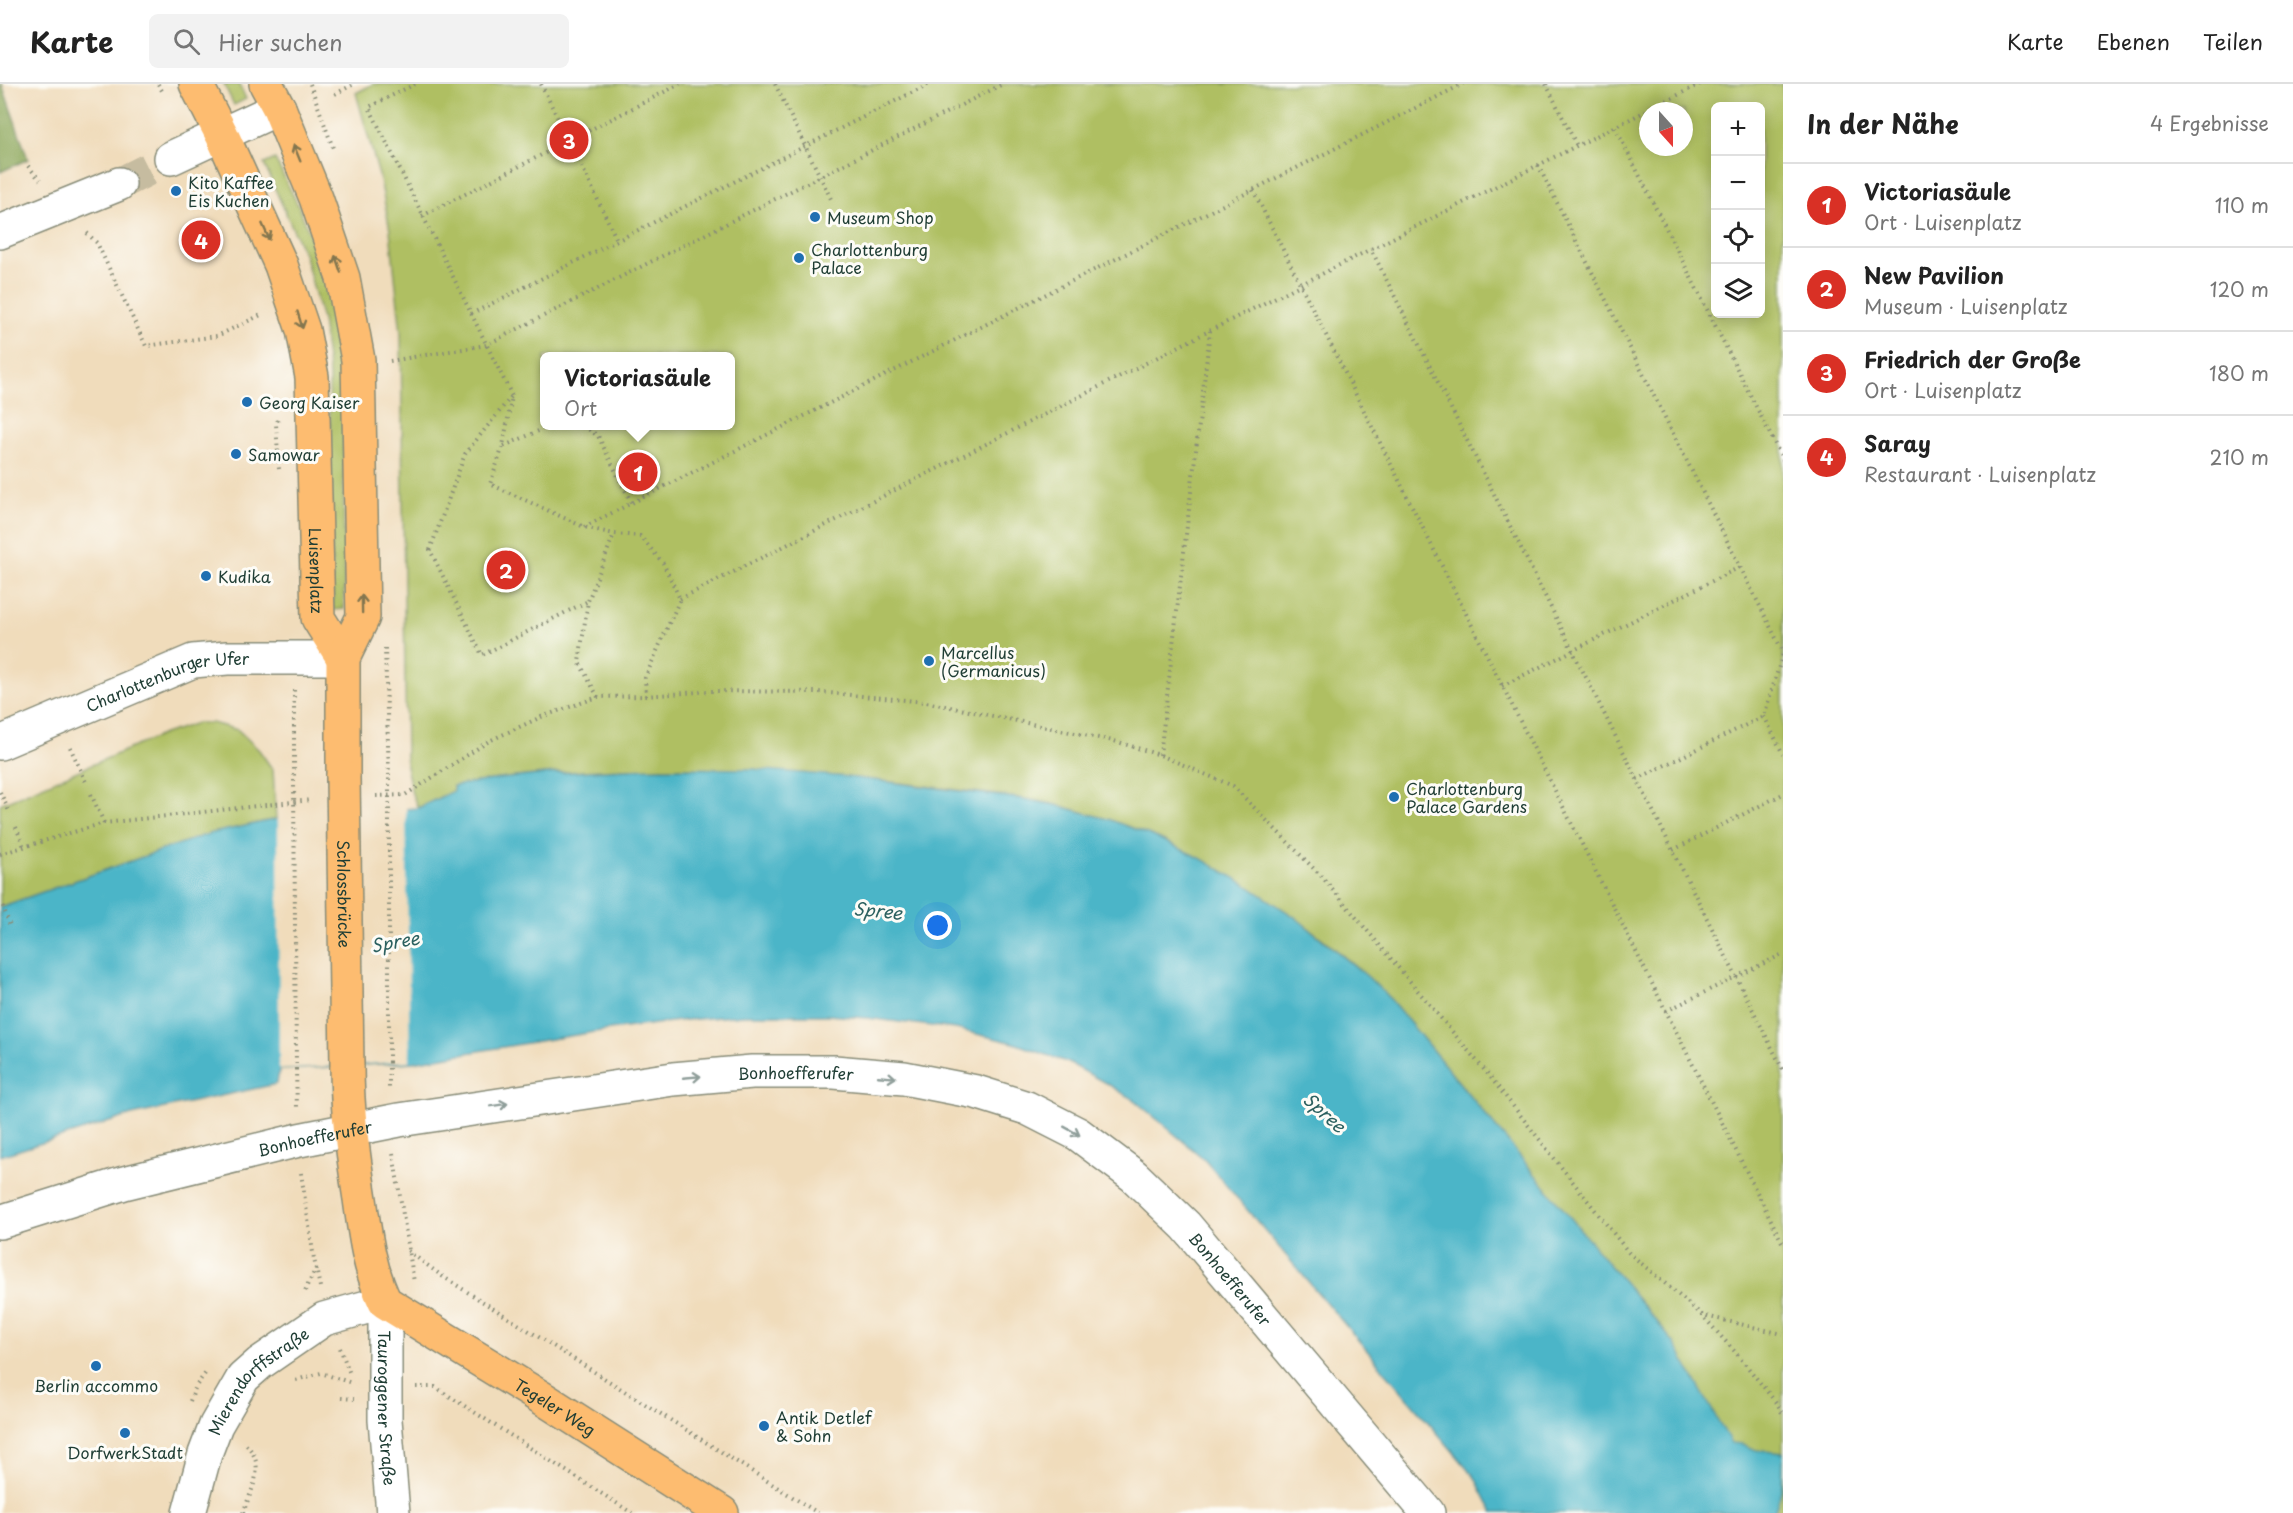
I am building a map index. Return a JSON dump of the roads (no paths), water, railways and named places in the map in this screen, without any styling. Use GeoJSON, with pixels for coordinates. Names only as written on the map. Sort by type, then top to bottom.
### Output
{"type":"FeatureCollection","features":[{"type":"Feature","properties":{"kind":"main road","name":"Luisenplatz"},"geometry":{"type":"LineString","coordinates":[[196,84],[222,135],[280,265],[303,330],[312,377],[318,618],[343,658]]}},
{"type":"Feature","properties":{"kind":"main road"},"geometry":{"type":"LineString","coordinates":[[272,96],[316,198],[343,278],[358,360],[363,617],[343,658]]}},
{"type":"Feature","properties":{"kind":"main road","name":"Schlossbrücke"},"geometry":{"type":"LineString","coordinates":[[343,658],[349,1130],[369,1258],[374,1281],[385,1302]]}},
{"type":"Feature","properties":{"kind":"main road","name":"Tegeler Weg"},"geometry":{"type":"LineString","coordinates":[[385,1302],[547,1401],[722,1513]]}},
{"type":"Feature","properties":{"kind":"street"},"geometry":{"type":"LineString","coordinates":[[171,158],[222,135],[272,96]]}},
{"type":"Feature","properties":{"kind":"street"},"geometry":{"type":"LineString","coordinates":[[0,232],[119,184]]}},
{"type":"Feature","properties":{"kind":"street","name":"Charlottenburger Ufer"},"geometry":{"type":"LineString","coordinates":[[0,743],[194,661],[227,658],[343,658]]}},
{"type":"Feature","properties":{"kind":"street","name":"Bonhoefferufer"},"geometry":{"type":"LineString","coordinates":[[0,1222],[124,1183],[288,1142],[399,1120],[662,1080],[752,1072],[834,1072],[904,1078],[976,1092],[1027,1108],[1087,1141],[1134,1176],[1186,1226],[1428,1513]]}},
{"type":"Feature","properties":{"kind":"street","name":"Mierendorffstraße"},"geometry":{"type":"LineString","coordinates":[[189,1513],[205,1454],[216,1425],[243,1378],[260,1363],[324,1319],[385,1302]]}},
{"type":"Feature","properties":{"kind":"street","name":"Tauroggener Straße"},"geometry":{"type":"LineString","coordinates":[[385,1302],[385,1420],[393,1513]]}},
{"type":"Feature","properties":{"kind":"water","name":"Spree"},"geometry":{"type":"Polygon","coordinates":[[[658,768],[753,769],[848,777],[1055,805],[1108,819],[1200,858],[1295,917],[1368,977],[1391,1000],[1674,1343],[1731,1443],[1743,1444],[1756,1450],[1783,1453],[1781,1492],[1773,1513],[1493,1513],[1474,1476],[1203,1158],[1134,1100],[1069,1063],[1014,1043],[956,1029],[827,1015],[744,1015],[594,1032],[413,1062],[279,1070],[277,1084],[132,1115],[0,1156],[0,907],[208,834],[291,816],[418,808],[453,791],[453,786],[504,778],[581,771],[658,768]]]}},
{"type":"Feature","properties":{"kind":"tunnel"},"geometry":{"type":"LineString","coordinates":[[119,184],[171,158]]}},
{"type":"Feature","properties":{"kind":"place","name":"Friedrich der Große"},"geometry":{"type":"Point","coordinates":[569,140]}},
{"type":"Feature","properties":{"kind":"place","name":"Kito Kaffee Eis Kuchen"},"geometry":{"type":"Point","coordinates":[176,191]}},
{"type":"Feature","properties":{"kind":"place","name":"Museum Shop"},"geometry":{"type":"Point","coordinates":[815,217]}},
{"type":"Feature","properties":{"kind":"place","name":"Saray"},"geometry":{"type":"Point","coordinates":[201,240]}},
{"type":"Feature","properties":{"kind":"place","name":"Charlottenburg Palace"},"geometry":{"type":"Point","coordinates":[799,258]}},
{"type":"Feature","properties":{"kind":"place","name":"Georg Kaiser"},"geometry":{"type":"Point","coordinates":[247,402]}},
{"type":"Feature","properties":{"kind":"place","name":"Samowar"},"geometry":{"type":"Point","coordinates":[236,454]}},
{"type":"Feature","properties":{"kind":"place","name":"Victoriasäule"},"geometry":{"type":"Point","coordinates":[638,472]}},
{"type":"Feature","properties":{"kind":"place","name":"New Pavilion"},"geometry":{"type":"Point","coordinates":[506,570]}},
{"type":"Feature","properties":{"kind":"place","name":"Kudika"},"geometry":{"type":"Point","coordinates":[206,576]}},
{"type":"Feature","properties":{"kind":"place","name":"Marcellus (Germanicus)"},"geometry":{"type":"Point","coordinates":[929,661]}},
{"type":"Feature","properties":{"kind":"place","name":"Charlottenburg Palace Gardens"},"geometry":{"type":"Point","coordinates":[1394,797]}},
{"type":"Feature","properties":{"kind":"place","name":"Berlin accommo"},"geometry":{"type":"Point","coordinates":[96,1366]}},
{"type":"Feature","properties":{"kind":"place","name":"Antik Detlef & Sohn"},"geometry":{"type":"Point","coordinates":[764,1426]}},
{"type":"Feature","properties":{"kind":"place","name":"DorfwerkStadt"},"geometry":{"type":"Point","coordinates":[125,1433]}}]}
